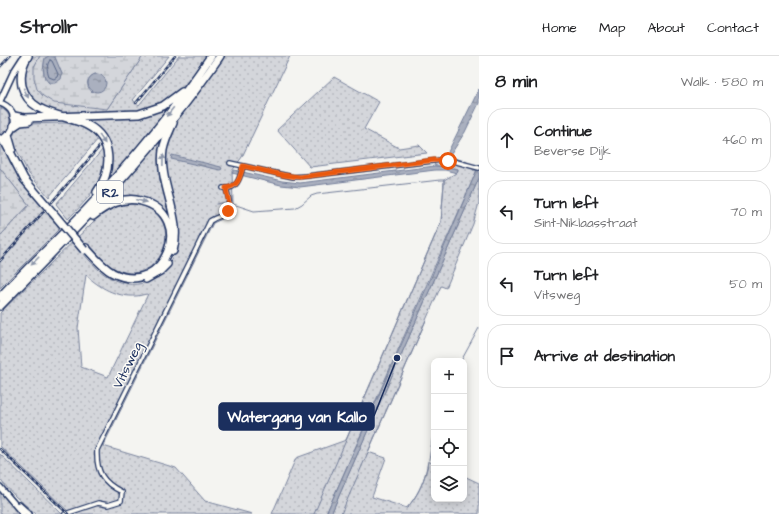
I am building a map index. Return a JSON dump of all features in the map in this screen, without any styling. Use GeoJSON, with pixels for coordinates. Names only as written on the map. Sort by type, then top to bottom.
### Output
{"type":"FeatureCollection","features":[{"type":"Feature","properties":{"kind":"highway"},"geometry":{"type":"LineString","coordinates":[[28,56],[22,72],[22,84],[30,101],[40,109],[87,125],[98,133],[106,145],[108,163],[105,178],[98,191],[63,234]]}},
{"type":"Feature","properties":{"kind":"highway","name":"R2"},"geometry":{"type":"LineString","coordinates":[[0,297],[63,234],[140,150],[194,81],[211,56]]}},
{"type":"Feature","properties":{"kind":"highway","name":"R2"},"geometry":{"type":"LineString","coordinates":[[0,306],[116,186],[183,107],[220,56]]}},
{"type":"Feature","properties":{"kind":"highway"},"geometry":{"type":"LineString","coordinates":[[14,116],[24,118],[117,115],[144,112],[163,106],[194,81]]}},
{"type":"Feature","properties":{"kind":"highway"},"geometry":{"type":"LineString","coordinates":[[8,135],[10,145],[27,177],[100,268],[107,274],[118,279],[136,281],[151,277],[160,271],[167,264],[175,244],[176,234],[173,214],[164,179],[163,149],[174,120],[183,107]]}},
{"type":"Feature","properties":{"kind":"highway"},"geometry":{"type":"LineString","coordinates":[[14,126],[22,122],[69,120]]}},
{"type":"Feature","properties":{"kind":"highway"},"geometry":{"type":"LineString","coordinates":[[0,139],[6,144],[24,179],[54,212]]}},
{"type":"Feature","properties":{"kind":"highway"},"geometry":{"type":"LineString","coordinates":[[32,274],[97,212],[119,201],[132,200],[147,203],[163,216],[169,226],[171,236],[170,245],[165,259],[157,268],[143,275],[128,277],[112,272],[85,249]]}},
{"type":"Feature","properties":{"kind":"main road"},"geometry":{"type":"LineString","coordinates":[[0,139],[8,135],[14,126],[14,116],[10,108],[0,102],[18,64],[24,56]]}},
{"type":"Feature","properties":{"kind":"main road"},"geometry":{"type":"LineString","coordinates":[[6,106],[6,98],[10,82]]}},
{"type":"Feature","properties":{"kind":"main road"},"geometry":{"type":"LineString","coordinates":[[0,487],[23,514]]}},
{"type":"Feature","properties":{"kind":"main road"},"geometry":{"type":"LineString","coordinates":[[8,496],[29,514]]}},
{"type":"Feature","properties":{"kind":"street"},"geometry":{"type":"LineString","coordinates":[[230,163],[283,175],[300,177],[434,160],[453,161],[477,168]]}},
{"type":"Feature","properties":{"kind":"street","name":"Vitsweg"},"geometry":{"type":"LineString","coordinates":[[65,514],[98,503],[108,505],[121,502],[122,492],[110,485],[101,475],[98,466],[97,450],[210,220],[225,214],[228,211],[229,199],[225,188],[234,186],[238,183],[243,166]]}},
{"type":"Feature","properties":{"kind":"green space"},"geometry":{"type":"Polygon","coordinates":[[[31,56],[40,56],[34,67],[107,109],[143,56],[169,56],[133,100],[139,105],[179,56],[206,56],[179,91],[161,103],[139,111],[59,113],[39,104],[28,92],[25,85],[25,77],[31,56]]]}},
{"type":"Feature","properties":{"kind":"green space"},"geometry":{"type":"Polygon","coordinates":[[[40,56],[49,56],[45,59],[43,69],[45,79],[62,74],[53,56],[143,56],[107,109],[54,103],[43,96],[37,89],[34,78],[34,67],[40,56]],[[95,74],[88,80],[88,87],[92,92],[105,79],[101,75],[95,74]]]}},
{"type":"Feature","properties":{"kind":"green space"},"geometry":{"type":"Polygon","coordinates":[[[223,56],[290,56],[242,157],[232,171],[233,203],[231,213],[213,223],[103,446],[176,468],[205,501],[252,514],[71,514],[0,446],[0,313],[93,222],[103,214],[127,204],[140,205],[155,213],[163,224],[166,237],[163,251],[155,262],[144,270],[130,273],[110,266],[90,245],[82,252],[101,272],[120,282],[131,284],[142,283],[151,280],[160,274],[173,256],[177,245],[166,178],[165,149],[176,121],[223,56]],[[86,275],[78,328],[81,367],[108,377],[148,294],[136,296],[122,295],[109,291],[91,280],[86,275]]]}},
{"type":"Feature","properties":{"kind":"green space"},"geometry":{"type":"Polygon","coordinates":[[[334,77],[379,102],[364,129],[399,148],[419,145],[427,153],[310,167],[277,130],[334,77]]]}},
{"type":"Feature","properties":{"kind":"green space"},"geometry":{"type":"Polygon","coordinates":[[[173,102],[107,183],[110,158],[109,146],[102,135],[76,118],[134,117],[173,102]]]}},
{"type":"Feature","properties":{"kind":"green space"},"geometry":{"type":"Polygon","coordinates":[[[0,108],[8,113],[10,122],[8,129],[0,134],[0,108]]]}},
{"type":"Feature","properties":{"kind":"green space"},"geometry":{"type":"Polygon","coordinates":[[[66,123],[83,128],[98,139],[49,197],[29,174],[12,141],[12,138],[20,127],[26,124],[66,123]]]}},
{"type":"Feature","properties":{"kind":"green space"},"geometry":{"type":"Polygon","coordinates":[[[164,136],[158,160],[160,180],[172,224],[166,214],[159,207],[144,199],[136,197],[106,202],[164,136]]]}},
{"type":"Feature","properties":{"kind":"green space"},"geometry":{"type":"Polygon","coordinates":[[[0,141],[61,227],[0,288],[0,236],[29,205],[0,168],[0,141]]]}},
{"type":"Feature","properties":{"kind":"green space"},"geometry":{"type":"Polygon","coordinates":[[[103,149],[104,160],[102,170],[95,188],[83,204],[68,219],[56,204],[103,149]]]}},
{"type":"Feature","properties":{"kind":"green space"},"geometry":{"type":"Polygon","coordinates":[[[450,157],[465,161],[474,166],[473,170],[477,170],[326,514],[272,514],[296,458],[346,440],[441,222],[444,180],[456,173],[458,169],[435,166],[434,161],[447,161],[450,157]]]}},
{"type":"Feature","properties":{"kind":"green space"},"geometry":{"type":"Polygon","coordinates":[[[0,168],[29,205],[0,236],[0,168]]]}},
{"type":"Feature","properties":{"kind":"green space"},"geometry":{"type":"Polygon","coordinates":[[[479,178],[479,203],[473,224],[446,288],[441,286],[368,452],[386,458],[372,497],[407,508],[421,486],[428,461],[431,462],[431,502],[467,502],[467,477],[479,483],[479,514],[331,514],[479,178]]]}},
{"type":"Feature","properties":{"kind":"green space"},"geometry":{"type":"Polygon","coordinates":[[[0,454],[62,514],[36,514],[16,497],[0,480],[0,454]]]}},
{"type":"Feature","properties":{"kind":"green space"},"geometry":{"type":"Polygon","coordinates":[[[0,489],[21,514],[0,514],[0,489]]]}},
{"type":"Feature","properties":{"kind":"water"},"geometry":{"type":"Polygon","coordinates":[[[49,56],[55,57],[62,74],[61,79],[55,83],[49,83],[44,75],[45,58],[49,56]]]}},
{"type":"Feature","properties":{"kind":"water"},"geometry":{"type":"Polygon","coordinates":[[[93,74],[101,74],[106,79],[104,90],[101,92],[93,92],[88,87],[88,79],[93,74]]]}},
{"type":"Feature","properties":{"kind":"water"},"geometry":{"type":"Polygon","coordinates":[[[479,89],[479,103],[465,132],[451,154],[449,154],[448,152],[479,89]]]}},
{"type":"Feature","properties":{"kind":"water"},"geometry":{"type":"Polygon","coordinates":[[[172,155],[221,167],[222,169],[220,170],[171,159],[172,155]]]}},
{"type":"Feature","properties":{"kind":"water"},"geometry":{"type":"Polygon","coordinates":[[[479,165],[479,178],[331,514],[326,514],[430,280],[479,165]]]}},
{"type":"Feature","properties":{"kind":"water"},"geometry":{"type":"Polygon","coordinates":[[[435,166],[458,169],[457,173],[445,170],[435,170],[300,187],[281,185],[232,173],[234,170],[282,181],[300,183],[435,166]]]}},
{"type":"Feature","properties":{"kind":"waterway"},"geometry":{"type":"LineString","coordinates":[[230,203],[254,211],[295,208],[311,196],[317,194],[444,180],[441,222],[314,514]]}},
{"type":"Feature","properties":{"kind":"waterway"},"geometry":{"type":"LineString","coordinates":[[216,204],[227,202]]}},
{"type":"Feature","properties":{"kind":"waterway"},"geometry":{"type":"LineString","coordinates":[[341,514],[426,320]]}},
{"type":"Feature","properties":{"kind":"waterway"},"geometry":{"type":"LineString","coordinates":[[463,358],[479,328]]}},
{"type":"Feature","properties":{"kind":"waterway"},"geometry":{"type":"LineString","coordinates":[[407,508],[414,499],[423,480],[429,460],[434,430]]}},
{"type":"Feature","properties":{"kind":"railway"},"geometry":{"type":"LineString","coordinates":[[0,67],[10,56]]}},
{"type":"Feature","properties":{"kind":"railway"},"geometry":{"type":"LineString","coordinates":[[136,103],[175,56]]}},
{"type":"Feature","properties":{"kind":"railway"},"geometry":{"type":"LineString","coordinates":[[52,202],[100,146]]}},
{"type":"Feature","properties":{"kind":"railway"},"geometry":{"type":"LineString","coordinates":[[0,261],[45,210]]}},
{"type":"Feature","properties":{"kind":"railway"},"geometry":{"type":"LineString","coordinates":[[0,449],[68,514]]}},
{"type":"Feature","properties":{"kind":"place","name":"Watergang van Kallo"},"geometry":{"type":"Point","coordinates":[397,358]}},
{"type":"Feature","properties":{"kind":"route"},"geometry":{"type":"LineString","coordinates":[[228,211],[229,199],[226,188],[234,186],[238,183],[243,166],[283,175],[300,177],[434,160],[448,161]]}}]}
